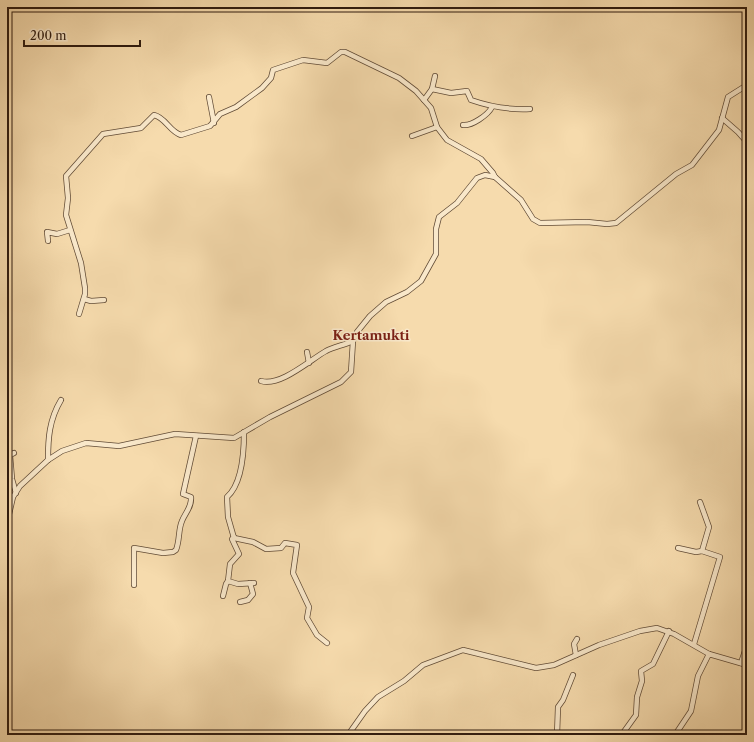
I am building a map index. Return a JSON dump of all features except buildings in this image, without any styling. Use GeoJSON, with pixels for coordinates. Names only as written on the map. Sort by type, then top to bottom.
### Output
{"type":"FeatureCollection","features":[{"type":"Feature","properties":{"kind":"street"},"geometry":{"type":"LineString","coordinates":[[78,314],[85,294],[82,269],[66,215],[68,198],[66,176],[102,134],[141,128],[154,115],[159,117],[181,135],[210,126],[220,114],[236,107],[262,88],[271,78],[273,70],[303,60],[327,63],[343,51],[399,78],[416,91],[431,108],[437,127],[450,142],[481,159],[495,177],[521,200],[536,222],[613,224],[620,220],[676,174],[692,165],[717,133],[728,97],[747,85]]}},
{"type":"Feature","properties":{"kind":"street"},"geometry":{"type":"LineString","coordinates":[[424,100],[432,89],[435,76]]}},
{"type":"Feature","properties":{"kind":"street"},"geometry":{"type":"LineString","coordinates":[[432,89],[451,93],[467,91],[471,100],[492,107],[509,110],[530,109]]}},
{"type":"Feature","properties":{"kind":"street"},"geometry":{"type":"LineString","coordinates":[[209,97],[214,123]]}},
{"type":"Feature","properties":{"kind":"street"},"geometry":{"type":"LineString","coordinates":[[463,125],[471,125],[489,112],[492,107]]}},
{"type":"Feature","properties":{"kind":"street"},"geometry":{"type":"LineString","coordinates":[[722,118],[746,141]]}},
{"type":"Feature","properties":{"kind":"street"},"geometry":{"type":"LineString","coordinates":[[412,136],[437,127]]}},
{"type":"Feature","properties":{"kind":"street"},"geometry":{"type":"LineString","coordinates":[[7,523],[15,494],[20,486],[57,453],[86,443],[119,446],[169,434],[230,439],[346,379],[351,372],[353,341],[357,332],[370,316],[386,302],[407,292],[421,280],[436,254],[436,229],[439,217],[457,203],[477,178],[485,175],[495,177]]}},
{"type":"Feature","properties":{"kind":"street"},"geometry":{"type":"LineString","coordinates":[[48,241],[48,232],[57,234],[70,230]]}},
{"type":"Feature","properties":{"kind":"street"},"geometry":{"type":"LineString","coordinates":[[84,299],[91,301],[104,300]]}},
{"type":"Feature","properties":{"kind":"street"},"geometry":{"type":"LineString","coordinates":[[261,381],[280,380],[328,350],[353,341]]}},
{"type":"Feature","properties":{"kind":"street"},"geometry":{"type":"LineString","coordinates":[[308,352],[309,363]]}},
{"type":"Feature","properties":{"kind":"street"},"geometry":{"type":"LineString","coordinates":[[48,460],[48,437],[50,424],[61,400]]}},
{"type":"Feature","properties":{"kind":"street"},"geometry":{"type":"LineString","coordinates":[[223,596],[228,581],[230,564],[239,554],[232,539],[234,537],[228,517],[226,497],[233,490],[242,468],[244,432]]}},
{"type":"Feature","properties":{"kind":"street"},"geometry":{"type":"LineString","coordinates":[[134,585],[134,548],[167,553],[176,550],[179,542],[182,520],[191,502],[191,498],[183,494],[196,436]]}},
{"type":"Feature","properties":{"kind":"street"},"geometry":{"type":"LineString","coordinates":[[14,453],[10,455],[15,494]]}},
{"type":"Feature","properties":{"kind":"street"},"geometry":{"type":"LineString","coordinates":[[7,496],[15,494]]}},
{"type":"Feature","properties":{"kind":"street"},"geometry":{"type":"LineString","coordinates":[[700,502],[709,527],[702,551]]}},
{"type":"Feature","properties":{"kind":"street"},"geometry":{"type":"LineString","coordinates":[[234,537],[253,542],[266,549],[281,548],[285,542],[297,545],[293,569],[295,577],[309,607],[308,618],[317,636],[327,643]]}},
{"type":"Feature","properties":{"kind":"street"},"geometry":{"type":"LineString","coordinates":[[678,548],[696,552],[702,551],[719,555],[720,557],[694,644]]}},
{"type":"Feature","properties":{"kind":"street"},"geometry":{"type":"LineString","coordinates":[[228,581],[238,584],[252,583],[253,594],[248,600],[240,602]]}},
{"type":"Feature","properties":{"kind":"street"},"geometry":{"type":"LineString","coordinates":[[348,735],[365,711],[378,697],[404,682],[423,665],[460,651],[467,650],[536,668],[554,665],[576,655],[648,628],[657,628],[669,631],[709,654],[747,665]]}},
{"type":"Feature","properties":{"kind":"street"},"geometry":{"type":"LineString","coordinates":[[604,735],[624,735],[636,715],[636,697],[642,681],[641,671],[653,664],[669,631]]}},
{"type":"Feature","properties":{"kind":"street"},"geometry":{"type":"LineString","coordinates":[[576,655],[574,644],[577,639]]}},
{"type":"Feature","properties":{"kind":"street"},"geometry":{"type":"LineString","coordinates":[[741,663],[746,648]]}},
{"type":"Feature","properties":{"kind":"street"},"geometry":{"type":"LineString","coordinates":[[675,735],[691,711],[698,676],[709,654]]}},
{"type":"Feature","properties":{"kind":"street"},"geometry":{"type":"LineString","coordinates":[[573,675],[563,700],[558,707],[558,734],[595,735]]}},
{"type":"Feature","properties":{"kind":"district","name":"Kertamukti"},"geometry":{"type":"Point","coordinates":[371,335]}}]}
